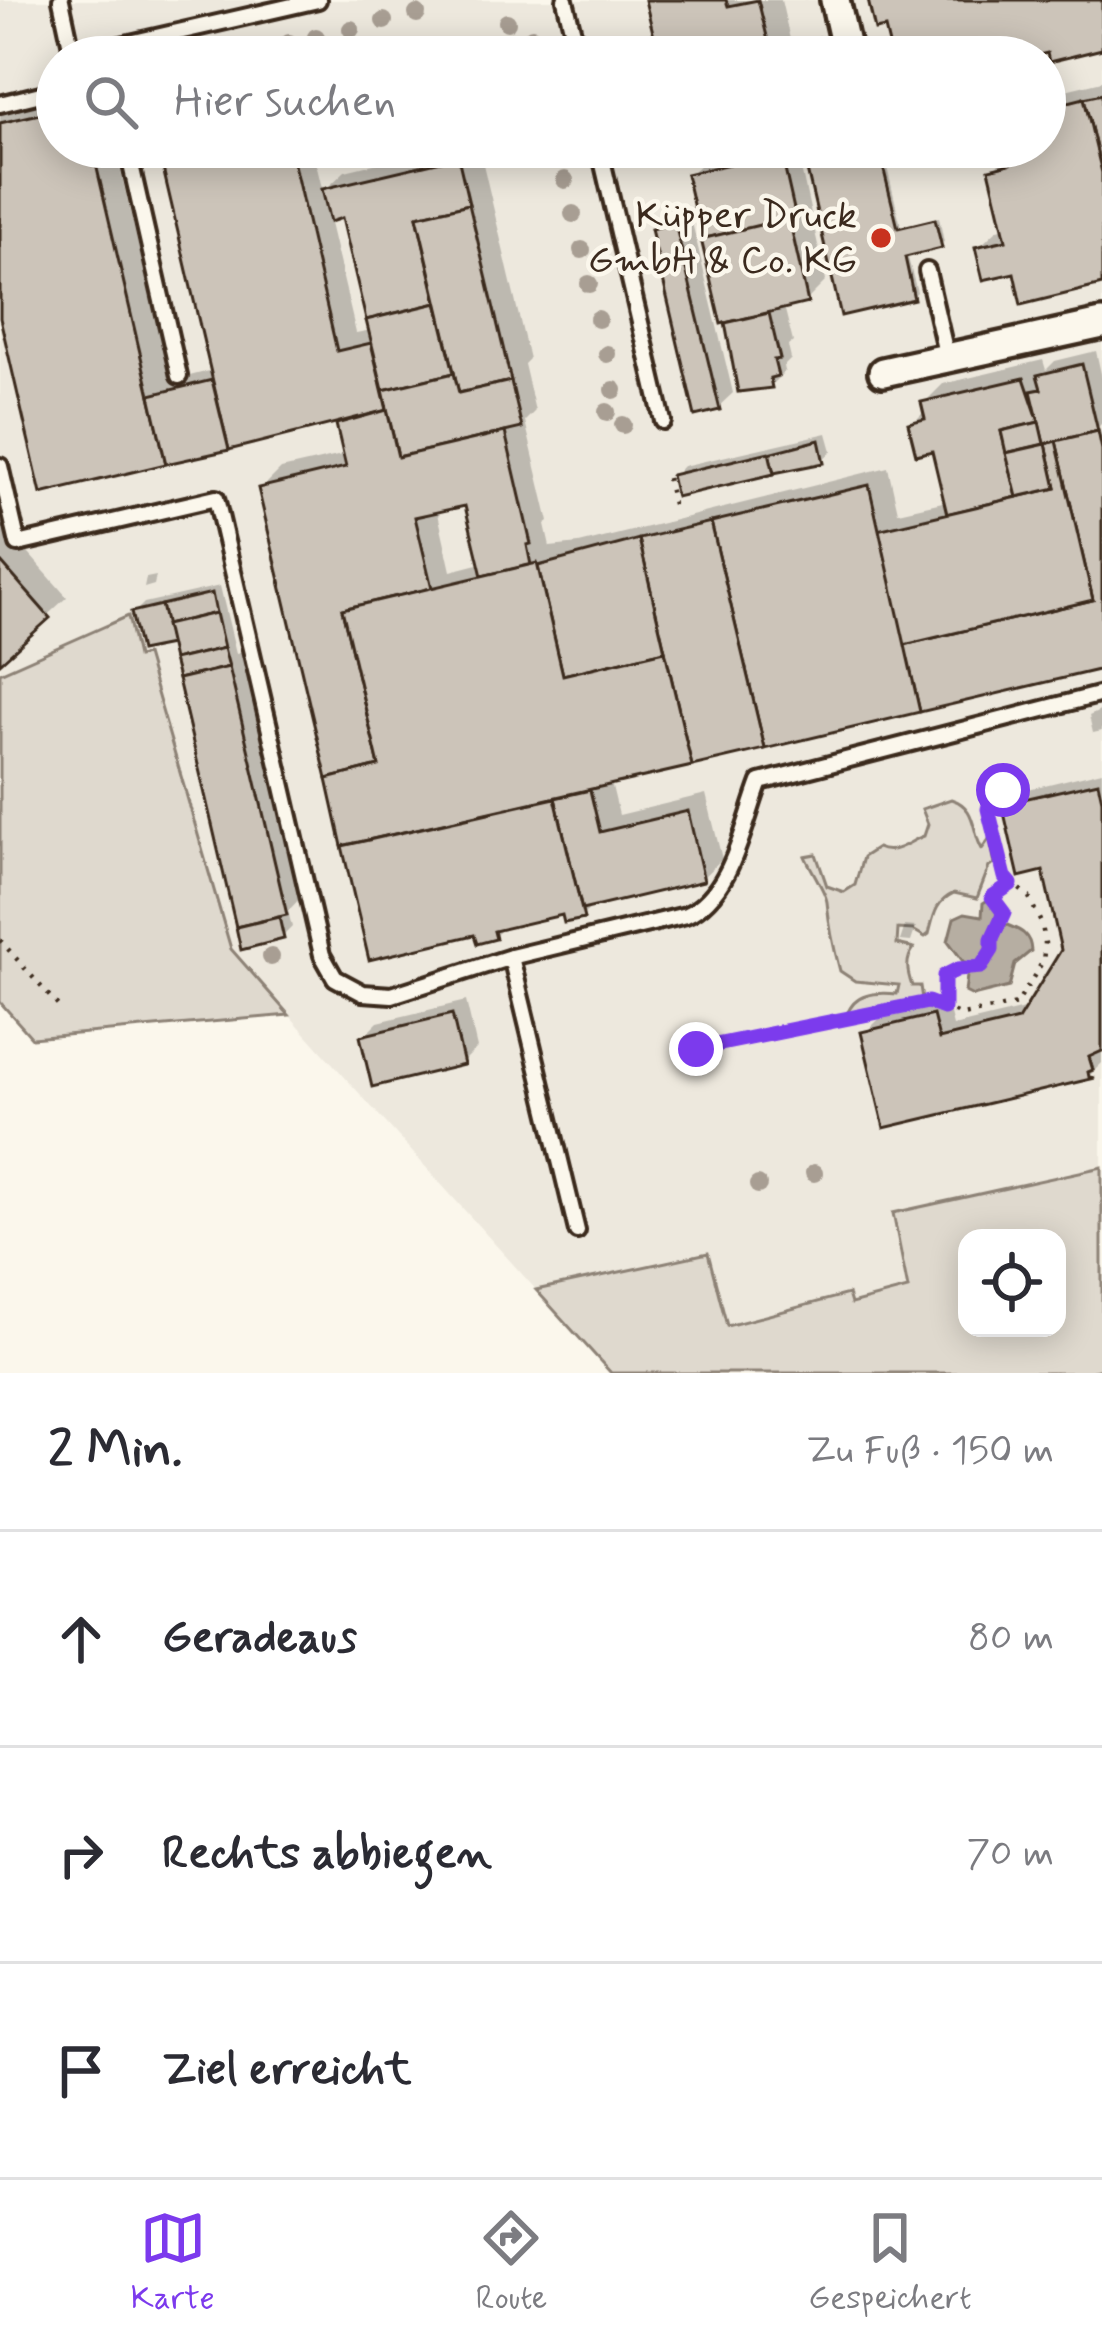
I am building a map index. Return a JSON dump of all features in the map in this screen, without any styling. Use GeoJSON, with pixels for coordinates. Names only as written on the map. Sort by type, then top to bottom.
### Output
{"type":"FeatureCollection","features":[{"type":"Feature","properties":{"kind":"street"},"geometry":{"type":"LineString","coordinates":[[836,0],[844,36]]}},
{"type":"Feature","properties":{"kind":"street"},"geometry":{"type":"LineString","coordinates":[[883,372],[1102,324]]}},
{"type":"Feature","properties":{"kind":"lane"},"geometry":{"type":"LineString","coordinates":[[61,0],[69,36]]}},
{"type":"Feature","properties":{"kind":"lane"},"geometry":{"type":"LineString","coordinates":[[243,0],[247,16]]}},
{"type":"Feature","properties":{"kind":"lane"},"geometry":{"type":"LineString","coordinates":[[160,36],[318,0]]}},
{"type":"Feature","properties":{"kind":"lane"},"geometry":{"type":"LineString","coordinates":[[566,0],[574,36]]}},
{"type":"Feature","properties":{"kind":"lane"},"geometry":{"type":"LineString","coordinates":[[0,104],[36,95]]}},
{"type":"Feature","properties":{"kind":"lane"},"geometry":{"type":"LineString","coordinates":[[132,168],[179,376]]}},
{"type":"Feature","properties":{"kind":"lane"},"geometry":{"type":"LineString","coordinates":[[604,168],[663,421]]}},
{"type":"Feature","properties":{"kind":"lane"},"geometry":{"type":"LineString","coordinates":[[927,271],[947,358]]}},
{"type":"Feature","properties":{"kind":"lane"},"geometry":{"type":"LineString","coordinates":[[0,466],[17,544],[216,498],[322,956],[335,978],[363,993],[392,995],[512,957],[686,915],[707,906],[719,890],[760,782],[1102,694]]}},
{"type":"Feature","properties":{"kind":"lane"},"geometry":{"type":"LineString","coordinates":[[512,957],[577,1232]]}},
{"type":"Feature","properties":{"kind":"path"},"geometry":{"type":"LineString","coordinates":[[667,478],[675,513]]}},
{"type":"Feature","properties":{"kind":"path"},"geometry":{"type":"LineString","coordinates":[[696,1049],[928,1002],[962,1015],[1017,1004],[1043,961],[1042,925],[1029,897],[1005,877],[988,809],[991,797],[1008,784],[1008,774]]}},
{"type":"Feature","properties":{"kind":"path"},"geometry":{"type":"LineString","coordinates":[[944,1008],[944,976],[981,967],[1004,913],[992,897],[1011,884]]}},
{"type":"Feature","properties":{"kind":"path"},"geometry":{"type":"LineString","coordinates":[[0,940],[59,1007]]}},
{"type":"Feature","properties":{"kind":"shaded area"},"geometry":{"type":"Polygon","coordinates":[[[0,0],[1102,0],[1102,1373],[611,1373],[0,685],[0,0]]]}},
{"type":"Feature","properties":{"kind":"shaded area"},"geometry":{"type":"Polygon","coordinates":[[[128,616],[137,657],[146,655],[231,949],[289,1015],[32,1038],[0,1002],[0,673],[128,616]]]}},
{"type":"Feature","properties":{"kind":"shaded area"},"geometry":{"type":"Polygon","coordinates":[[[951,799],[969,813],[982,849],[990,838],[995,864],[989,867],[977,898],[954,893],[943,901],[925,937],[898,929],[897,944],[914,948],[908,971],[912,986],[920,986],[922,999],[847,1015],[860,998],[897,994],[899,985],[855,981],[840,971],[826,898],[805,856],[816,854],[827,886],[844,892],[855,885],[863,857],[877,848],[895,849],[924,836],[928,824],[922,809],[951,799]]]}},
{"type":"Feature","properties":{"kind":"shaded area"},"geometry":{"type":"Polygon","coordinates":[[[991,898],[996,901],[998,921],[1024,934],[1031,951],[1015,964],[1009,987],[973,996],[965,992],[968,968],[948,941],[954,918],[965,913],[982,916],[983,903],[991,898]]]}},
{"type":"Feature","properties":{"kind":"shaded area"},"geometry":{"type":"Polygon","coordinates":[[[1102,1167],[1102,1369],[1085,1373],[611,1373],[536,1290],[708,1253],[727,1326],[848,1294],[851,1304],[908,1289],[893,1213],[1102,1167]]]}},
{"type":"Feature","properties":{"kind":"building"},"geometry":{"type":"Polygon","coordinates":[[[645,0],[726,0],[728,6],[758,0],[767,36],[654,36],[645,0]]]}},
{"type":"Feature","properties":{"kind":"building"},"geometry":{"type":"Polygon","coordinates":[[[868,0],[1102,0],[1102,49],[1066,58],[1066,36],[887,36],[885,28],[875,30],[868,0]]]}},
{"type":"Feature","properties":{"kind":"building"},"geometry":{"type":"Polygon","coordinates":[[[1102,94],[1102,173],[1084,98],[1102,94]]]}},
{"type":"Feature","properties":{"kind":"building"},"geometry":{"type":"Polygon","coordinates":[[[1084,98],[1102,173],[1102,285],[1021,305],[1014,273],[983,280],[975,247],[1006,240],[989,169],[1066,168],[1066,103],[1084,98]]]}},
{"type":"Feature","properties":{"kind":"building"},"geometry":{"type":"Polygon","coordinates":[[[36,115],[36,168],[97,168],[166,464],[41,494],[0,318],[0,123],[36,115]]]}},
{"type":"Feature","properties":{"kind":"building"},"geometry":{"type":"Polygon","coordinates":[[[163,168],[295,168],[337,351],[371,343],[387,410],[229,450],[163,168]]]}},
{"type":"Feature","properties":{"kind":"building"},"geometry":{"type":"Polygon","coordinates":[[[411,168],[461,168],[469,204],[417,216],[437,303],[366,320],[342,218],[330,222],[322,189],[411,168]]]}},
{"type":"Feature","properties":{"kind":"building"},"geometry":{"type":"Polygon","coordinates":[[[712,168],[785,168],[796,218],[701,239],[686,174],[712,168]]]}},
{"type":"Feature","properties":{"kind":"building","name":"Küpper Druck GmbH & Co. KG"},"geometry":{"type":"Polygon","coordinates":[[[807,168],[883,168],[898,228],[935,219],[942,248],[905,257],[914,299],[841,316],[807,168]]]}},
{"type":"Feature","properties":{"kind":"building"},"geometry":{"type":"Polygon","coordinates":[[[469,204],[511,381],[459,393],[417,216],[469,204]]]}},
{"type":"Feature","properties":{"kind":"building"},"geometry":{"type":"Polygon","coordinates":[[[789,218],[808,303],[721,324],[701,239],[789,218]]]}},
{"type":"Feature","properties":{"kind":"building"},"geometry":{"type":"Polygon","coordinates":[[[675,223],[720,410],[695,416],[651,229],[675,223]]]}},
{"type":"Feature","properties":{"kind":"building"},"geometry":{"type":"Polygon","coordinates":[[[437,303],[454,373],[383,390],[366,320],[437,303]]]}},
{"type":"Feature","properties":{"kind":"building"},"geometry":{"type":"Polygon","coordinates":[[[769,313],[780,359],[774,360],[778,376],[770,378],[772,388],[738,392],[725,323],[769,313]]]}},
{"type":"Feature","properties":{"kind":"building"},"geometry":{"type":"Polygon","coordinates":[[[1082,364],[1098,431],[1044,444],[1031,391],[1041,389],[1037,375],[1082,364]]]}},
{"type":"Feature","properties":{"kind":"building"},"geometry":{"type":"Polygon","coordinates":[[[454,373],[459,393],[511,381],[522,428],[398,457],[383,390],[454,373]]]}},
{"type":"Feature","properties":{"kind":"building"},"geometry":{"type":"Polygon","coordinates":[[[1024,378],[1039,422],[1001,431],[1017,497],[947,514],[932,451],[916,455],[908,423],[925,419],[921,402],[1024,378]]]}},
{"type":"Feature","properties":{"kind":"building"},"geometry":{"type":"Polygon","coordinates":[[[212,380],[229,450],[166,464],[150,395],[212,380]]]}},
{"type":"Feature","properties":{"kind":"building"},"geometry":{"type":"Polygon","coordinates":[[[387,410],[398,457],[505,432],[531,544],[527,545],[531,565],[482,576],[465,506],[415,517],[432,588],[342,609],[379,766],[327,779],[258,488],[346,467],[336,424],[387,410]]]}},
{"type":"Feature","properties":{"kind":"building"},"geometry":{"type":"Polygon","coordinates":[[[1039,422],[1044,444],[1006,453],[1001,431],[1039,422]]]}},
{"type":"Feature","properties":{"kind":"building"},"geometry":{"type":"Polygon","coordinates":[[[1098,431],[1102,450],[1102,669],[920,712],[904,645],[1093,600],[1056,441],[1098,431]]]}},
{"type":"Feature","properties":{"kind":"building"},"geometry":{"type":"Polygon","coordinates":[[[819,440],[824,463],[774,473],[769,453],[819,440]]]}},
{"type":"Feature","properties":{"kind":"building"},"geometry":{"type":"Polygon","coordinates":[[[1056,441],[1093,600],[904,645],[877,530],[1056,488],[1046,444],[1056,441]]]}},
{"type":"Feature","properties":{"kind":"building"},"geometry":{"type":"Polygon","coordinates":[[[1046,444],[1056,488],[1017,497],[1006,453],[1046,444]]]}},
{"type":"Feature","properties":{"kind":"building"},"geometry":{"type":"Polygon","coordinates":[[[769,452],[774,474],[676,497],[671,475],[769,452]]]}},
{"type":"Feature","properties":{"kind":"building"},"geometry":{"type":"Polygon","coordinates":[[[869,485],[920,712],[765,749],[711,522],[869,485]]]}},
{"type":"Feature","properties":{"kind":"building"},"geometry":{"type":"Polygon","coordinates":[[[711,522],[765,749],[692,766],[639,539],[711,522]]]}},
{"type":"Feature","properties":{"kind":"building"},"geometry":{"type":"Polygon","coordinates":[[[639,539],[665,651],[563,675],[538,566],[639,539]]]}},
{"type":"Feature","properties":{"kind":"building"},"geometry":{"type":"Polygon","coordinates":[[[0,561],[50,618],[0,663],[0,561]]]}},
{"type":"Feature","properties":{"kind":"building"},"geometry":{"type":"Polygon","coordinates":[[[537,563],[563,675],[665,651],[692,766],[342,846],[327,779],[379,766],[342,609],[537,563]]]}},
{"type":"Feature","properties":{"kind":"building"},"geometry":{"type":"Polygon","coordinates":[[[212,593],[216,613],[165,625],[161,605],[212,593]]]}},
{"type":"Feature","properties":{"kind":"building"},"geometry":{"type":"Polygon","coordinates":[[[161,605],[170,645],[140,651],[131,612],[161,605]]]}},
{"type":"Feature","properties":{"kind":"building"},"geometry":{"type":"Polygon","coordinates":[[[216,613],[224,648],[173,660],[165,625],[216,613]]]}},
{"type":"Feature","properties":{"kind":"building"},"geometry":{"type":"Polygon","coordinates":[[[224,648],[229,667],[178,679],[173,660],[224,648]]]}},
{"type":"Feature","properties":{"kind":"building"},"geometry":{"type":"Polygon","coordinates":[[[229,667],[287,915],[236,927],[178,679],[229,667]]]}},
{"type":"Feature","properties":{"kind":"building"},"geometry":{"type":"Polygon","coordinates":[[[1098,782],[1102,800],[1102,1051],[1089,1057],[1093,1070],[1088,1072],[1095,1078],[884,1128],[861,1032],[933,1015],[939,1039],[1018,1020],[1061,950],[1043,871],[1019,877],[1002,804],[1098,782]]]}},
{"type":"Feature","properties":{"kind":"building"},"geometry":{"type":"Polygon","coordinates":[[[590,790],[600,832],[688,811],[704,881],[582,910],[555,798],[590,790]]]}},
{"type":"Feature","properties":{"kind":"building"},"geometry":{"type":"Polygon","coordinates":[[[555,798],[584,919],[564,923],[562,915],[494,931],[496,939],[477,944],[474,935],[369,960],[342,846],[555,798]]]}},
{"type":"Feature","properties":{"kind":"building"},"geometry":{"type":"Polygon","coordinates":[[[279,917],[284,939],[241,950],[236,927],[279,917]]]}},
{"type":"Feature","properties":{"kind":"building"},"geometry":{"type":"Polygon","coordinates":[[[452,1014],[464,1065],[372,1087],[360,1036],[452,1014]]]}},
{"type":"Feature","properties":{"kind":"place","name":"Küpper Druck GmbH & Co. KG"},"geometry":{"type":"Point","coordinates":[881,238]}},
{"type":"Feature","properties":{"kind":"route"},"geometry":{"type":"LineString","coordinates":[[696,1049],[928,1002],[944,1008],[944,976],[981,967],[1004,913],[992,897],[1011,884],[1005,877],[988,809],[991,797],[1003,790]]}}]}
